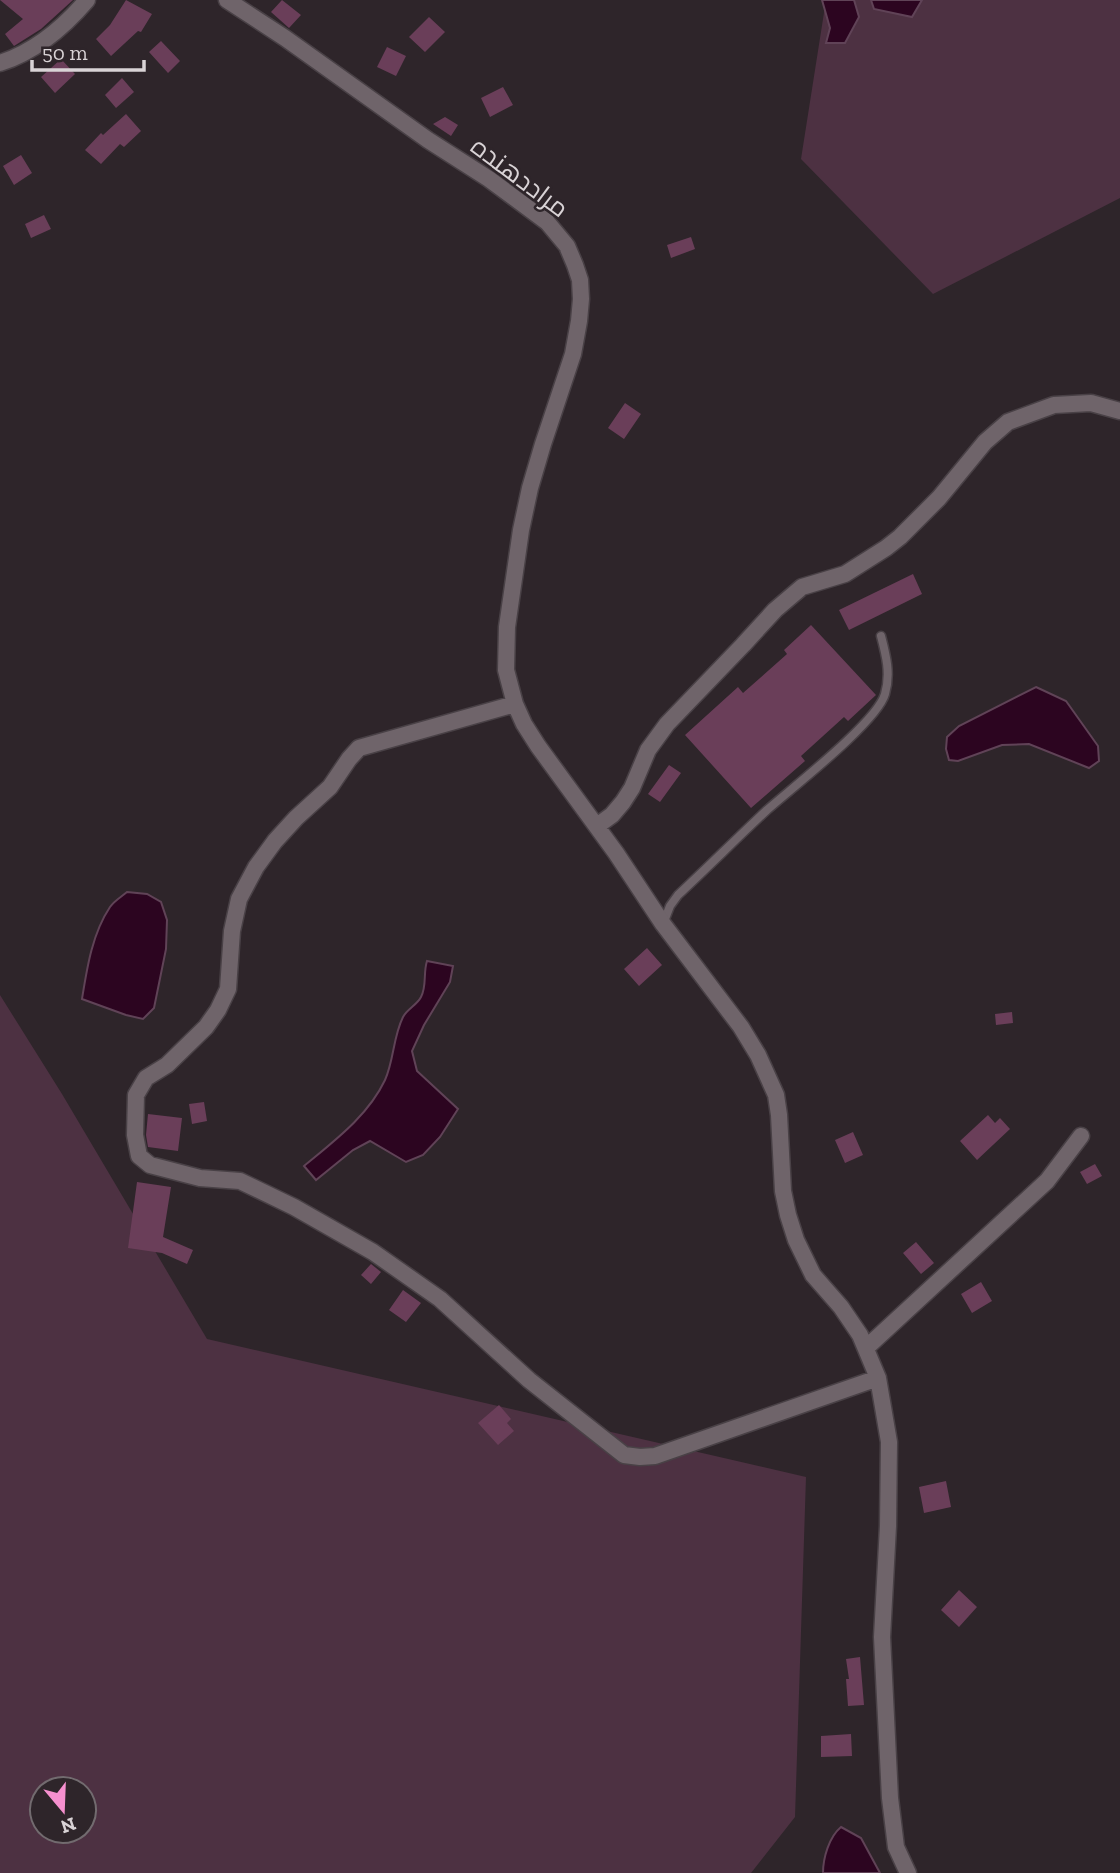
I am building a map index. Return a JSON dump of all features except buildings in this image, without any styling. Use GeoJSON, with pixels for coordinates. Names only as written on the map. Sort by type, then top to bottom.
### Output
{"type":"FeatureCollection","features":[{"type":"Feature","properties":{"kind":"street"},"geometry":{"type":"LineString","coordinates":[[0,64],[17,58],[44,40],[71,19],[87,0]]}},
{"type":"Feature","properties":{"kind":"street","name":"مراددهنده"},"geometry":{"type":"LineString","coordinates":[[227,0],[418,133],[498,185],[547,222],[568,246],[579,280],[579,321],[573,354],[543,444],[521,530],[506,638],[506,670],[515,704],[538,746],[758,1055],[776,1095],[783,1191],[796,1240],[813,1275],[846,1313],[860,1335],[878,1378],[889,1442],[882,1637],[890,1798],[895,1847],[908,1873]]}},
{"type":"Feature","properties":{"kind":"street"},"geometry":{"type":"LineString","coordinates":[[597,827],[623,802],[648,751],[667,724],[775,610],[802,587],[845,574],[900,537],[939,498],[985,442],[1008,422],[1063,404],[1091,403],[1120,411]]}},
{"type":"Feature","properties":{"kind":"street"},"geometry":{"type":"LineString","coordinates":[[515,704],[359,748],[330,787],[275,841],[256,867],[239,899],[232,932],[228,989],[218,1010],[199,1034],[167,1065],[146,1078],[136,1095],[135,1135],[139,1156],[150,1165],[200,1178],[240,1181],[294,1207],[373,1252],[440,1299],[530,1380],[624,1455],[655,1456],[878,1378]]}},
{"type":"Feature","properties":{"kind":"street"},"geometry":{"type":"LineString","coordinates":[[866,1348],[1047,1181],[1081,1136]]}},
{"type":"Feature","properties":{"kind":"lane"},"geometry":{"type":"LineString","coordinates":[[663,924],[678,895],[766,811],[861,728],[877,710],[885,696],[888,677],[888,661],[881,636]]}},
{"type":"Feature","properties":{"kind":"shaded area"},"geometry":{"type":"Polygon","coordinates":[[[822,0],[854,0],[859,17],[845,43],[826,43],[830,28],[822,0]]]}},
{"type":"Feature","properties":{"kind":"shaded area"},"geometry":{"type":"Polygon","coordinates":[[[826,0],[1120,0],[1120,198],[933,294],[801,159],[826,0]]]}},
{"type":"Feature","properties":{"kind":"shaded area"},"geometry":{"type":"Polygon","coordinates":[[[871,0],[922,0],[912,17],[874,9],[871,0]]]}},
{"type":"Feature","properties":{"kind":"shaded area"},"geometry":{"type":"Polygon","coordinates":[[[1036,687],[1066,701],[1098,746],[1099,761],[1089,768],[1029,744],[1002,745],[958,761],[949,760],[947,737],[959,726],[1036,687]]]}},
{"type":"Feature","properties":{"kind":"shaded area"},"geometry":{"type":"Polygon","coordinates":[[[127,892],[147,894],[161,902],[167,920],[166,949],[154,1008],[143,1019],[82,999],[91,951],[99,928],[112,905],[127,892]]]}},
{"type":"Feature","properties":{"kind":"shaded area"},"geometry":{"type":"Polygon","coordinates":[[[427,961],[453,966],[450,982],[412,1051],[417,1071],[458,1109],[440,1137],[423,1155],[406,1162],[370,1141],[353,1150],[316,1180],[304,1166],[349,1127],[378,1093],[388,1072],[403,1017],[423,993],[427,961]]]}},
{"type":"Feature","properties":{"kind":"shaded area"},"geometry":{"type":"Polygon","coordinates":[[[0,995],[207,1339],[806,1477],[795,1817],[751,1873],[0,1873],[0,995]]]}},
{"type":"Feature","properties":{"kind":"shaded area"},"geometry":{"type":"Polygon","coordinates":[[[841,1827],[861,1838],[880,1873],[823,1873],[828,1848],[841,1827]]]}}]}
